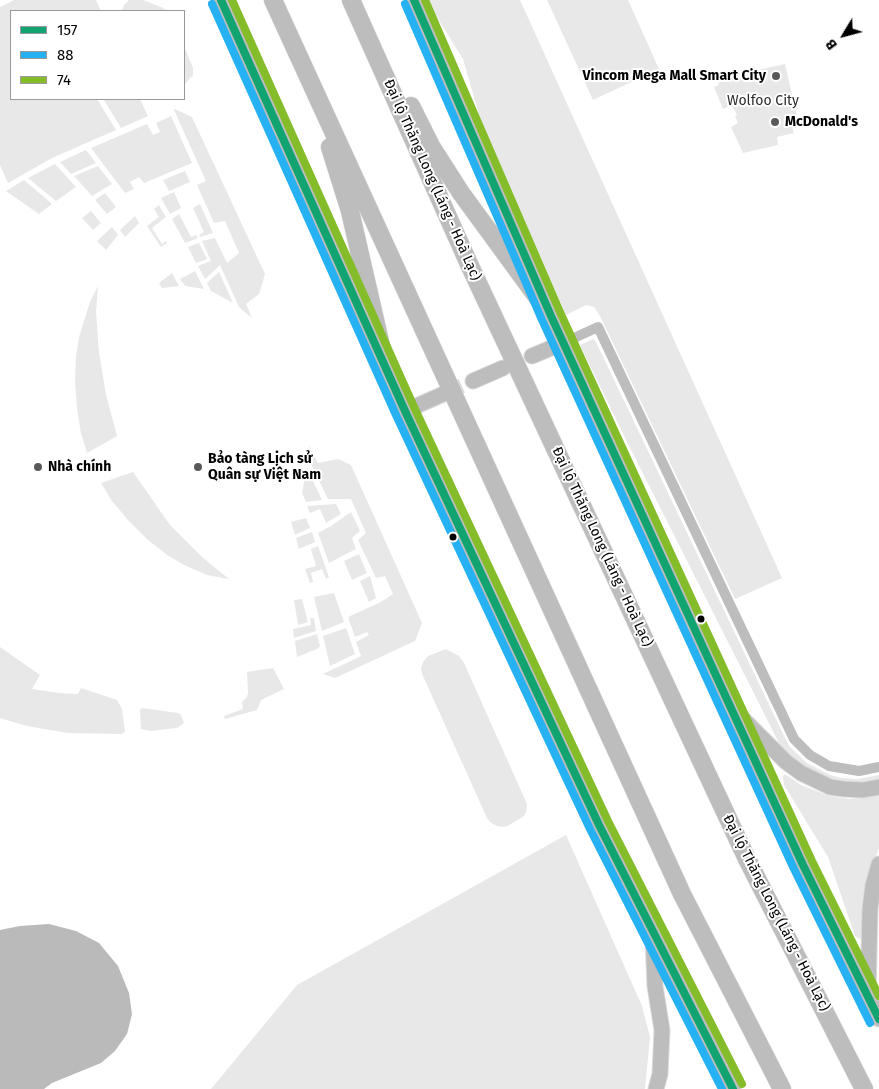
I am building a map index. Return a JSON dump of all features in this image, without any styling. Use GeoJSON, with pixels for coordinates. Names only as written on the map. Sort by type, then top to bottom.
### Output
{"type":"FeatureCollection","features":[{"type":"Feature","properties":{"kind":"highway"},"geometry":{"type":"LineString","coordinates":[[268,0],[283,47],[328,140],[350,211],[387,372]]}},
{"type":"Feature","properties":{"kind":"highway"},"geometry":{"type":"LineString","coordinates":[[273,0],[682,894],[782,1089]]}},
{"type":"Feature","properties":{"kind":"highway","name":"Đại lộ Thăng Long (Láng - Hoà Lạc)"},"geometry":{"type":"LineString","coordinates":[[351,0],[469,264],[747,859],[864,1089]]}},
{"type":"Feature","properties":{"kind":"highway"},"geometry":{"type":"LineString","coordinates":[[362,0],[401,87],[431,146],[486,229],[550,316]]}},
{"type":"Feature","properties":{"kind":"main road"},"geometry":{"type":"LineString","coordinates":[[221,0],[387,372],[599,826],[733,1089]]}},
{"type":"Feature","properties":{"kind":"main road"},"geometry":{"type":"LineString","coordinates":[[414,0],[550,316],[803,865],[879,1019]]}},
{"type":"Feature","properties":{"kind":"main road"},"geometry":{"type":"LineString","coordinates":[[532,356],[563,343]]}},
{"type":"Feature","properties":{"kind":"main road"},"geometry":{"type":"LineString","coordinates":[[473,381],[503,368]]}},
{"type":"Feature","properties":{"kind":"main road"},"geometry":{"type":"LineString","coordinates":[[405,411],[448,392]]}},
{"type":"Feature","properties":{"kind":"main road"},"geometry":{"type":"LineString","coordinates":[[732,708],[786,762],[801,773],[830,787],[863,790],[879,787]]}},
{"type":"Feature","properties":{"kind":"main road"},"geometry":{"type":"LineString","coordinates":[[868,999],[870,909],[873,886],[879,864]]}},
{"type":"Feature","properties":{"kind":"main road"},"geometry":{"type":"LineString","coordinates":[[653,934],[655,986],[662,1030],[660,1074],[656,1089]]}},
{"type":"Feature","properties":{"kind":"street"},"geometry":{"type":"LineString","coordinates":[[563,343],[598,327],[794,739],[810,755],[829,766],[859,770],[879,767]]}},
{"type":"Feature","properties":{"kind":"green space"},"geometry":{"type":"Polygon","coordinates":[[[14,0],[96,0],[101,10],[10,10],[10,100],[98,100],[116,130],[52,158],[8,183],[0,165],[0,7],[14,0]]]}},
{"type":"Feature","properties":{"kind":"green space"},"geometry":{"type":"Polygon","coordinates":[[[129,0],[143,0],[166,10],[122,10],[129,0]]]}},
{"type":"Feature","properties":{"kind":"green space"},"geometry":{"type":"Polygon","coordinates":[[[426,0],[520,0],[782,578],[735,599],[600,316],[594,307],[586,305],[566,315],[480,118],[463,59],[426,0]]]}},
{"type":"Feature","properties":{"kind":"green space"},"geometry":{"type":"Polygon","coordinates":[[[547,0],[628,0],[659,69],[593,100],[547,0]]]}},
{"type":"Feature","properties":{"kind":"green space"},"geometry":{"type":"Polygon","coordinates":[[[185,48],[193,68],[193,75],[185,84],[185,48]]]}},
{"type":"Feature","properties":{"kind":"green space","name":"Wolfoo City"},"geometry":{"type":"Polygon","coordinates":[[[785,64],[799,125],[792,127],[794,133],[777,137],[778,145],[743,153],[731,127],[738,123],[735,116],[737,115],[732,105],[723,109],[714,87],[730,77],[732,81],[758,70],[785,64]]]}},
{"type":"Feature","properties":{"kind":"green space"},"geometry":{"type":"Polygon","coordinates":[[[104,100],[140,100],[148,116],[121,128],[104,100]]]}},
{"type":"Feature","properties":{"kind":"green space"},"geometry":{"type":"Polygon","coordinates":[[[175,109],[192,117],[265,274],[259,294],[246,304],[252,318],[239,307],[220,265],[205,279],[198,266],[211,261],[202,241],[215,238],[227,263],[239,253],[225,221],[214,223],[197,185],[206,181],[175,109]]]}},
{"type":"Feature","properties":{"kind":"green space"},"geometry":{"type":"Polygon","coordinates":[[[171,116],[192,163],[144,183],[139,177],[130,182],[134,189],[125,193],[91,148],[147,124],[153,135],[160,132],[156,123],[171,116]]]}},
{"type":"Feature","properties":{"kind":"green space"},"geometry":{"type":"Polygon","coordinates":[[[86,150],[96,163],[71,174],[60,162],[86,150]]]}},
{"type":"Feature","properties":{"kind":"green space"},"geometry":{"type":"Polygon","coordinates":[[[55,164],[76,187],[56,201],[28,178],[55,164]]]}},
{"type":"Feature","properties":{"kind":"green space"},"geometry":{"type":"Polygon","coordinates":[[[98,166],[112,184],[92,196],[74,176],[98,166]]]}},
{"type":"Feature","properties":{"kind":"green space"},"geometry":{"type":"Polygon","coordinates":[[[185,171],[190,182],[169,191],[163,180],[185,171]]]}},
{"type":"Feature","properties":{"kind":"green space"},"geometry":{"type":"Polygon","coordinates":[[[24,180],[52,204],[39,214],[6,191],[24,180]]]}},
{"type":"Feature","properties":{"kind":"green space"},"geometry":{"type":"Polygon","coordinates":[[[174,192],[181,208],[170,214],[161,198],[174,192]]]}},
{"type":"Feature","properties":{"kind":"green space"},"geometry":{"type":"Polygon","coordinates":[[[105,193],[116,207],[107,214],[95,200],[105,193]]]}},
{"type":"Feature","properties":{"kind":"green space"},"geometry":{"type":"Polygon","coordinates":[[[200,204],[213,233],[200,237],[199,235],[204,232],[193,208],[200,204]]]}},
{"type":"Feature","properties":{"kind":"green space"},"geometry":{"type":"Polygon","coordinates":[[[159,205],[166,217],[152,228],[162,244],[166,241],[167,243],[161,247],[147,226],[159,217],[154,209],[159,205]]]}},
{"type":"Feature","properties":{"kind":"green space"},"geometry":{"type":"Polygon","coordinates":[[[91,211],[101,223],[93,230],[82,218],[91,211]]]}},
{"type":"Feature","properties":{"kind":"green space"},"geometry":{"type":"Polygon","coordinates":[[[179,214],[191,237],[196,235],[198,238],[185,243],[172,219],[179,214]]]}},
{"type":"Feature","properties":{"kind":"green space"},"geometry":{"type":"Polygon","coordinates":[[[135,216],[139,223],[125,237],[120,230],[135,216]]]}},
{"type":"Feature","properties":{"kind":"green space"},"geometry":{"type":"Polygon","coordinates":[[[112,227],[118,235],[106,250],[97,241],[112,227]]]}},
{"type":"Feature","properties":{"kind":"green space"},"geometry":{"type":"Polygon","coordinates":[[[199,243],[207,259],[196,263],[188,247],[199,243]]]}},
{"type":"Feature","properties":{"kind":"green space"},"geometry":{"type":"Polygon","coordinates":[[[195,271],[204,289],[185,286],[180,279],[195,271]]]}},
{"type":"Feature","properties":{"kind":"green space"},"geometry":{"type":"Polygon","coordinates":[[[219,272],[233,303],[211,291],[207,283],[219,272]]]}},
{"type":"Feature","properties":{"kind":"green space"},"geometry":{"type":"Polygon","coordinates":[[[172,273],[179,286],[162,288],[159,283],[172,273]]]}},
{"type":"Feature","properties":{"kind":"green space"},"geometry":{"type":"Polygon","coordinates":[[[98,286],[96,312],[99,352],[106,395],[117,436],[87,453],[77,409],[76,357],[79,337],[90,302],[98,286]]]}},
{"type":"Feature","properties":{"kind":"green space"},"geometry":{"type":"Polygon","coordinates":[[[593,339],[790,747],[807,763],[830,775],[858,779],[879,775],[879,783],[854,786],[819,778],[783,751],[580,345],[593,339]]]}},
{"type":"Feature","properties":{"kind":"green space"},"geometry":{"type":"Polygon","coordinates":[[[309,446],[318,463],[338,459],[351,465],[422,623],[415,641],[335,678],[323,674],[361,656],[356,642],[369,635],[367,632],[355,637],[348,617],[381,602],[393,594],[385,576],[376,578],[358,540],[366,533],[351,499],[328,499],[308,458],[309,446]]]}},
{"type":"Feature","properties":{"kind":"green space"},"geometry":{"type":"Polygon","coordinates":[[[307,468],[322,500],[306,502],[302,493],[307,468]]]}},
{"type":"Feature","properties":{"kind":"green space"},"geometry":{"type":"Polygon","coordinates":[[[133,472],[170,525],[202,557],[229,579],[207,575],[184,565],[148,540],[128,520],[112,501],[101,483],[133,472]]]}},
{"type":"Feature","properties":{"kind":"green space"},"geometry":{"type":"Polygon","coordinates":[[[336,504],[341,514],[326,523],[320,509],[310,513],[307,506],[336,504]]]}},
{"type":"Feature","properties":{"kind":"green space"},"geometry":{"type":"Polygon","coordinates":[[[351,512],[360,531],[352,538],[356,549],[329,563],[318,533],[351,512]]]}},
{"type":"Feature","properties":{"kind":"green space"},"geometry":{"type":"Polygon","coordinates":[[[306,518],[310,528],[295,535],[291,522],[306,518]]]}},
{"type":"Feature","properties":{"kind":"green space"},"geometry":{"type":"Polygon","coordinates":[[[312,532],[315,542],[299,549],[296,538],[312,532]]]}},
{"type":"Feature","properties":{"kind":"green space"},"geometry":{"type":"Polygon","coordinates":[[[318,546],[329,577],[326,579],[322,569],[311,573],[313,582],[310,583],[305,569],[316,566],[311,549],[318,546]]]}},
{"type":"Feature","properties":{"kind":"green space"},"geometry":{"type":"Polygon","coordinates":[[[359,554],[367,573],[352,580],[344,561],[359,554]]]}},
{"type":"Feature","properties":{"kind":"green space"},"geometry":{"type":"Polygon","coordinates":[[[370,576],[376,598],[369,602],[360,581],[370,576]]]}},
{"type":"Feature","properties":{"kind":"green space"},"geometry":{"type":"Polygon","coordinates":[[[334,593],[344,622],[322,631],[314,597],[334,593]]]}},
{"type":"Feature","properties":{"kind":"green space"},"geometry":{"type":"Polygon","coordinates":[[[302,599],[308,622],[298,625],[294,600],[302,599]]]}},
{"type":"Feature","properties":{"kind":"green space"},"geometry":{"type":"Polygon","coordinates":[[[310,618],[314,618],[316,631],[294,638],[293,629],[311,625],[310,618]]]}},
{"type":"Feature","properties":{"kind":"green space"},"geometry":{"type":"Polygon","coordinates":[[[346,628],[355,654],[330,666],[323,636],[346,628]]]}},
{"type":"Feature","properties":{"kind":"green space"},"geometry":{"type":"Polygon","coordinates":[[[317,634],[320,646],[297,657],[295,641],[317,634]]]}},
{"type":"Feature","properties":{"kind":"green space"},"geometry":{"type":"Polygon","coordinates":[[[0,647],[40,675],[32,689],[78,694],[81,688],[117,700],[122,709],[125,732],[122,734],[68,733],[27,726],[0,718],[0,647]]]}},
{"type":"Feature","properties":{"kind":"green space"},"geometry":{"type":"Polygon","coordinates":[[[446,649],[459,656],[464,663],[527,804],[524,816],[508,826],[497,826],[487,818],[423,676],[421,669],[423,662],[428,656],[446,649]]]}},
{"type":"Feature","properties":{"kind":"green space"},"geometry":{"type":"Polygon","coordinates":[[[273,668],[284,689],[261,700],[257,710],[225,719],[224,716],[243,709],[242,702],[248,693],[247,672],[273,668]]]}},
{"type":"Feature","properties":{"kind":"green space"},"geometry":{"type":"Polygon","coordinates":[[[142,708],[178,713],[181,715],[184,723],[177,728],[151,731],[141,729],[140,710],[142,708]]]}},
{"type":"Feature","properties":{"kind":"green space"},"geometry":{"type":"Polygon","coordinates":[[[785,774],[801,785],[829,796],[849,799],[879,795],[879,848],[873,863],[860,939],[855,936],[828,857],[784,785],[783,776],[785,774]]]}},
{"type":"Feature","properties":{"kind":"green space"},"geometry":{"type":"Polygon","coordinates":[[[566,835],[642,1006],[650,1037],[645,1089],[211,1089],[297,985],[566,835]]]}},
{"type":"Feature","properties":{"kind":"shaded area"},"geometry":{"type":"Polygon","coordinates":[[[49,924],[76,931],[99,943],[118,966],[129,993],[132,1014],[127,1034],[115,1051],[101,1063],[52,1083],[44,1089],[0,1089],[0,930],[20,926],[49,924]]]}},
{"type":"Feature","properties":{"kind":"tunnel"},"geometry":{"type":"LineString","coordinates":[[448,392],[473,381]]}},
{"type":"Feature","properties":{"kind":"transit line","name":"157"},"geometry":{"type":"LineString","coordinates":[[221,0],[405,411],[599,825],[733,1089]]}},
{"type":"Feature","properties":{"kind":"transit line","name":"74"},"geometry":{"type":"LineString","coordinates":[[232,0],[414,407],[608,821],[742,1084]]}},
{"type":"Feature","properties":{"kind":"transit line","name":"157"},"geometry":{"type":"LineString","coordinates":[[414,0],[551,316],[803,865],[879,1019]]}},
{"type":"Feature","properties":{"kind":"transit line","name":"74"},"geometry":{"type":"LineString","coordinates":[[425,0],[560,312],[812,861],[879,996]]}},
{"type":"Feature","properties":{"kind":"transit line","name":"88"},"geometry":{"type":"LineString","coordinates":[[212,4],[396,415],[590,829],[722,1089]]}},
{"type":"Feature","properties":{"kind":"transit line","name":"88"},"geometry":{"type":"LineString","coordinates":[[405,4],[542,320],[794,869],[870,1023]]}},
{"type":"Feature","properties":{"kind":"place","name":"Vincom Mega Mall Smart City"},"geometry":{"type":"Point","coordinates":[776,76]}},
{"type":"Feature","properties":{"kind":"place","name":"McDonald's"},"geometry":{"type":"Point","coordinates":[775,122]}},
{"type":"Feature","properties":{"kind":"place","name":"Nhà chính"},"geometry":{"type":"Point","coordinates":[38,467]}},
{"type":"Feature","properties":{"kind":"place","name":"Bảo tàng Lịch sử Quân sự Việt Nam"},"geometry":{"type":"Point","coordinates":[198,467]}}]}
